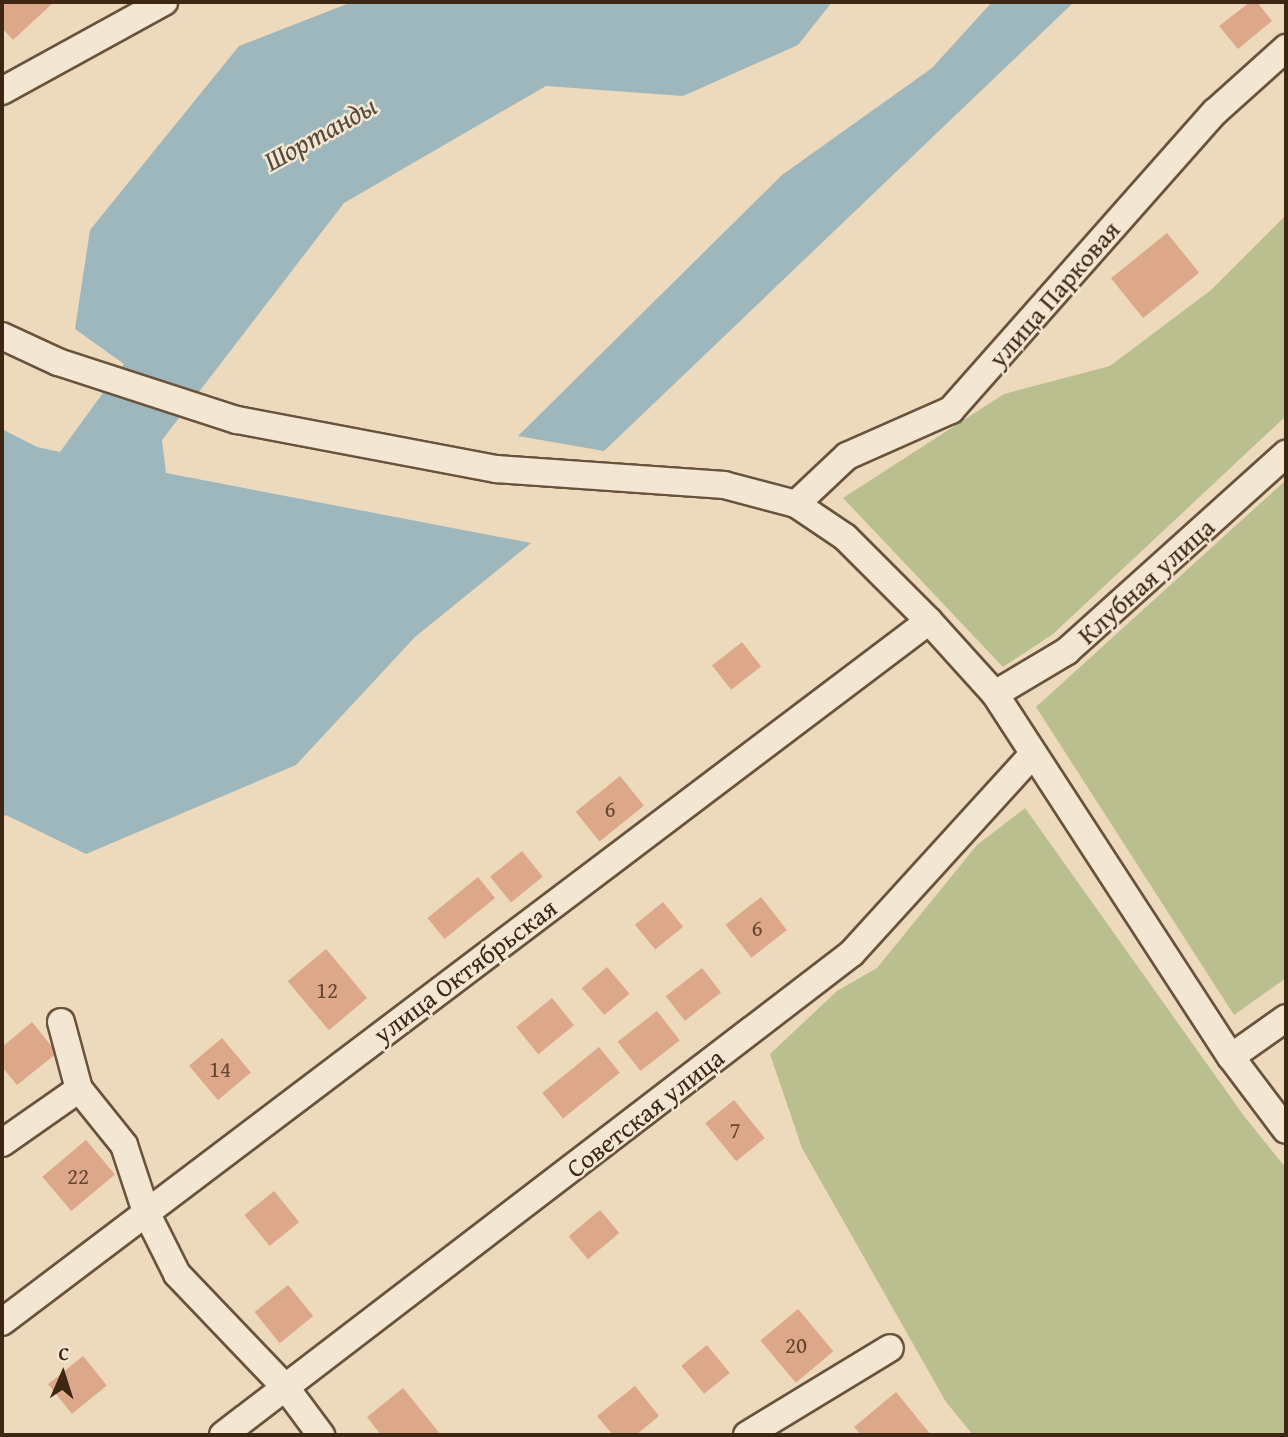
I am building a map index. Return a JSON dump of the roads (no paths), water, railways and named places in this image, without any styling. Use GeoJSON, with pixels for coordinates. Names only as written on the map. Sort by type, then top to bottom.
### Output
{"type":"FeatureCollection","features":[{"type":"Feature","properties":{"kind":"street"},"geometry":{"type":"LineString","coordinates":[[2,91],[164,2]]}},
{"type":"Feature","properties":{"kind":"street","name":"улица Парковая"},"geometry":{"type":"LineString","coordinates":[[796,504],[847,456],[951,410],[1215,112],[1286,48]]}},
{"type":"Feature","properties":{"kind":"street"},"geometry":{"type":"LineString","coordinates":[[2,336],[58,362],[237,420],[496,469],[724,485],[796,504],[845,537],[929,621],[995,694],[1231,1058],[1286,1130]]}},
{"type":"Feature","properties":{"kind":"street","name":"Клубная улица"},"geometry":{"type":"LineString","coordinates":[[995,694],[1068,651],[1286,454]]}},
{"type":"Feature","properties":{"kind":"street","name":"улица Октябрьская"},"geometry":{"type":"LineString","coordinates":[[2,1322],[929,621]]}},
{"type":"Feature","properties":{"kind":"street","name":"Советская улица"},"geometry":{"type":"LineString","coordinates":[[223,1435],[852,953],[1033,754]]}},
{"type":"Feature","properties":{"kind":"street"},"geometry":{"type":"LineString","coordinates":[[1231,1058],[1286,1018]]}},
{"type":"Feature","properties":{"kind":"street"},"geometry":{"type":"LineString","coordinates":[[61,1022],[79,1089],[124,1145],[146,1212],[177,1274],[286,1388],[321,1435]]}},
{"type":"Feature","properties":{"kind":"street"},"geometry":{"type":"LineString","coordinates":[[2,1143],[79,1089]]}},
{"type":"Feature","properties":{"kind":"street"},"geometry":{"type":"LineString","coordinates":[[747,1435],[890,1348]]}},
{"type":"Feature","properties":{"kind":"water","name":"Шортанды"},"geometry":{"type":"Polygon","coordinates":[[[352,2],[832,2],[798,45],[683,96],[546,86],[344,203],[162,440],[166,473],[531,543],[415,637],[296,765],[86,854],[6,815],[2,817],[2,429],[37,447],[60,452],[124,364],[75,329],[90,230],[239,46],[352,2]]]}},
{"type":"Feature","properties":{"kind":"water"},"geometry":{"type":"Polygon","coordinates":[[[992,2],[1074,2],[604,451],[518,436],[782,175],[932,68],[992,2]]]}}]}
